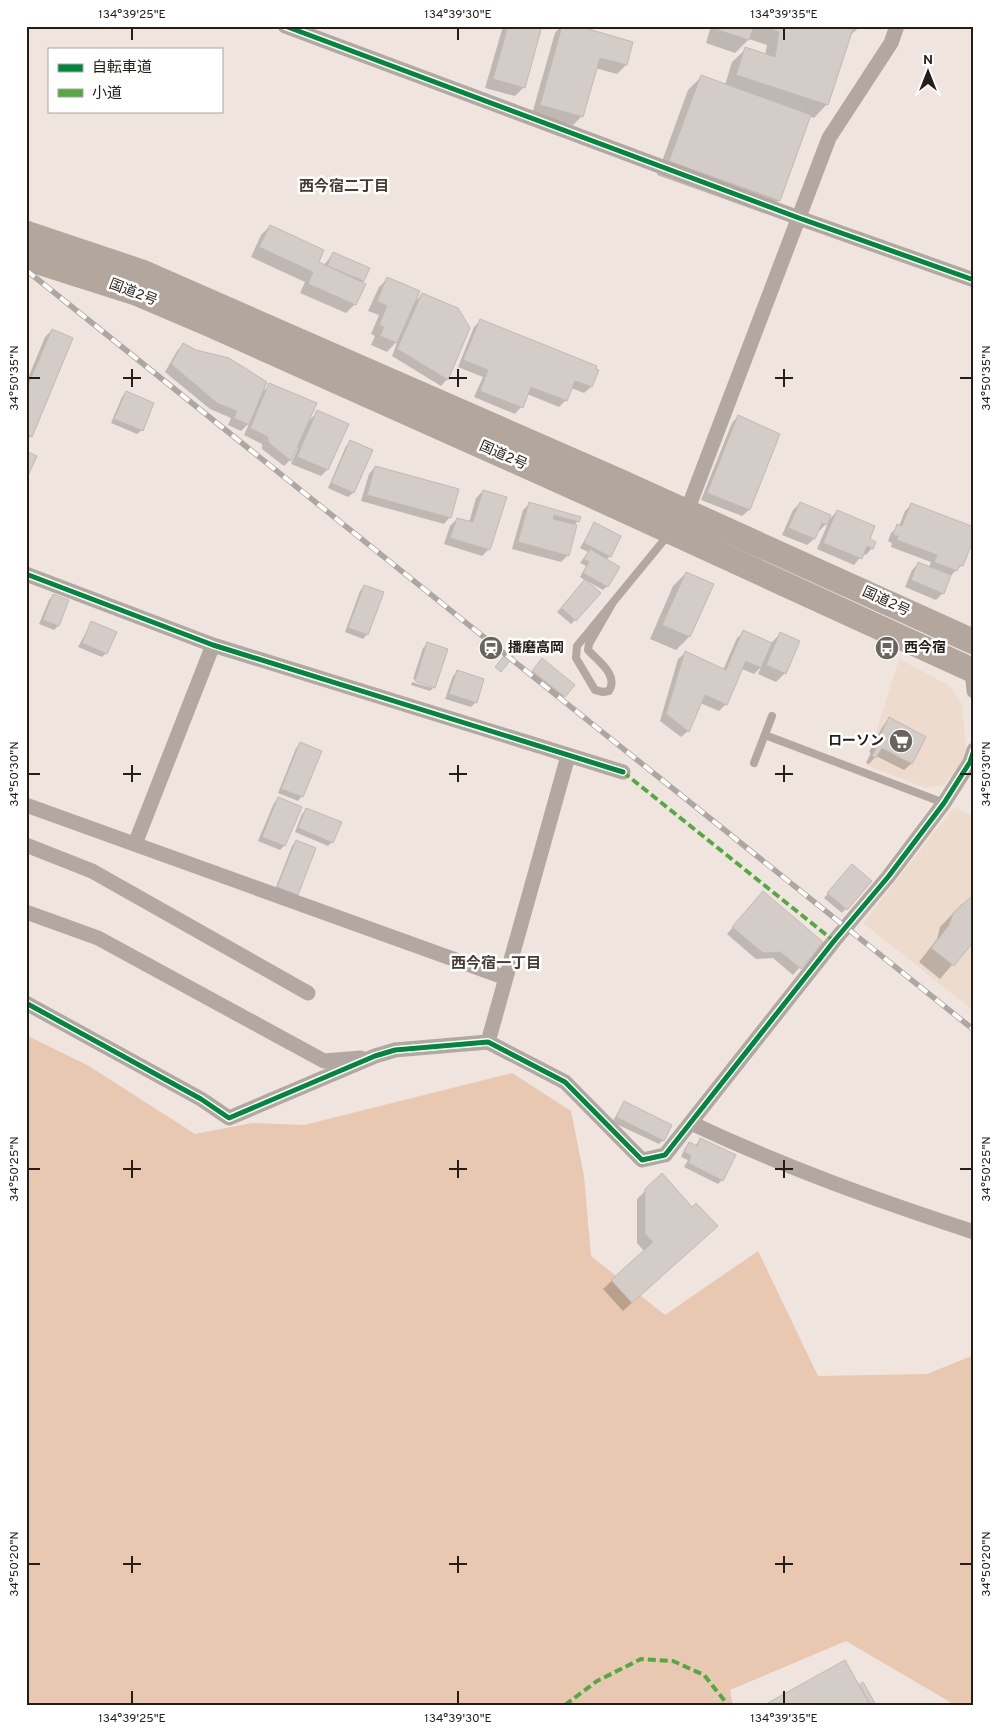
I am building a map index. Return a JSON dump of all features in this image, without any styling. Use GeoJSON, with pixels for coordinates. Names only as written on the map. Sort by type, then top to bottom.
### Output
{"type":"FeatureCollection","features":[{"type":"Feature","properties":{"kind":"highway","name":"国道2号"},"geometry":{"type":"LineString","coordinates":[[26,233],[142,272],[678,522],[973,677]]}},
{"type":"Feature","properties":{"kind":"highway","name":"国道2号"},"geometry":{"type":"LineString","coordinates":[[35,260],[136,293],[678,522],[974,642]]}},
{"type":"Feature","properties":{"kind":"street"},"geometry":{"type":"LineString","coordinates":[[285,26],[799,218],[974,280]]}},
{"type":"Feature","properties":{"kind":"street"},"geometry":{"type":"LineString","coordinates":[[678,522],[829,138],[891,43],[897,26]]}},
{"type":"Feature","properties":{"kind":"street"},"geometry":{"type":"LineString","coordinates":[[26,574],[213,644],[623,772]]}},
{"type":"Feature","properties":{"kind":"street"},"geometry":{"type":"LineString","coordinates":[[136,844],[213,644]]}},
{"type":"Feature","properties":{"kind":"street"},"geometry":{"type":"LineString","coordinates":[[26,1003],[201,1099],[229,1118],[375,1056],[395,1050],[488,1042],[565,1082],[642,1160],[665,1155],[944,803],[970,762],[974,750]]}},
{"type":"Feature","properties":{"kind":"street"},"geometry":{"type":"LineString","coordinates":[[488,1042],[568,756]]}},
{"type":"Feature","properties":{"kind":"street"},"geometry":{"type":"LineString","coordinates":[[26,805],[506,978]]}},
{"type":"Feature","properties":{"kind":"street"},"geometry":{"type":"LineString","coordinates":[[26,845],[92,871],[308,993]]}},
{"type":"Feature","properties":{"kind":"street"},"geometry":{"type":"LineString","coordinates":[[26,912],[98,938],[324,1061],[375,1056]]}},
{"type":"Feature","properties":{"kind":"street"},"geometry":{"type":"LineString","coordinates":[[691,1123],[766,1158],[865,1196],[974,1232]]}},
{"type":"Feature","properties":{"kind":"lane"},"geometry":{"type":"LineString","coordinates":[[612,604],[589,644],[588,650],[612,676],[613,685],[609,691],[603,692],[595,690],[576,658],[576,646],[678,522]]}},
{"type":"Feature","properties":{"kind":"lane"},"geometry":{"type":"LineString","coordinates":[[754,763],[772,716]]}},
{"type":"Feature","properties":{"kind":"lane"},"geometry":{"type":"LineString","coordinates":[[765,735],[944,803]]}},
{"type":"Feature","properties":{"kind":"shaded area"},"geometry":{"type":"Polygon","coordinates":[[[899,659],[950,686],[962,704],[966,749],[961,762],[944,785],[926,788],[866,765],[899,659]]]}},
{"type":"Feature","properties":{"kind":"shaded area"},"geometry":{"type":"Polygon","coordinates":[[[954,807],[974,817],[974,1011],[863,923],[954,807]]]}},
{"type":"Feature","properties":{"kind":"shaded area"},"geometry":{"type":"Polygon","coordinates":[[[26,1035],[89,1066],[195,1134],[252,1123],[304,1125],[512,1073],[571,1111],[584,1176],[591,1256],[665,1315],[758,1251],[818,1376],[927,1374],[974,1355],[974,1705],[955,1705],[846,1641],[730,1690],[733,1705],[26,1705],[26,1035]]]}},
{"type":"Feature","properties":{"kind":"building"},"geometry":{"type":"Polygon","coordinates":[[[508,26],[542,26],[525,88],[493,79],[508,26]]]}},
{"type":"Feature","properties":{"kind":"building"},"geometry":{"type":"Polygon","coordinates":[[[562,26],[578,26],[633,42],[627,65],[600,58],[583,117],[540,105],[562,26]]]}},
{"type":"Feature","properties":{"kind":"building"},"geometry":{"type":"Polygon","coordinates":[[[720,26],[754,26],[749,40],[718,30],[720,26]]]}},
{"type":"Feature","properties":{"kind":"building"},"geometry":{"type":"Polygon","coordinates":[[[762,26],[854,26],[828,105],[736,75],[745,47],[775,57],[779,32],[762,26]]]}},
{"type":"Feature","properties":{"kind":"building"},"geometry":{"type":"Polygon","coordinates":[[[701,75],[811,115],[780,201],[669,161],[701,75]]]}},
{"type":"Feature","properties":{"kind":"building"},"geometry":{"type":"Polygon","coordinates":[[[270,225],[324,250],[319,262],[366,284],[356,305],[308,284],[313,272],[259,247],[270,225]]]}},
{"type":"Feature","properties":{"kind":"building"},"geometry":{"type":"Polygon","coordinates":[[[333,252],[370,268],[364,281],[327,266],[333,252]]]}},
{"type":"Feature","properties":{"kind":"building"},"geometry":{"type":"Polygon","coordinates":[[[387,277],[420,291],[397,343],[380,336],[384,327],[379,325],[387,306],[377,301],[387,277]]]}},
{"type":"Feature","properties":{"kind":"building"},"geometry":{"type":"Polygon","coordinates":[[[422,293],[458,308],[470,328],[448,380],[397,349],[422,293]]]}},
{"type":"Feature","properties":{"kind":"building"},"geometry":{"type":"Polygon","coordinates":[[[480,319],[597,366],[596,369],[599,370],[592,387],[575,381],[567,401],[531,387],[523,408],[480,391],[488,370],[463,360],[480,319]]]}},
{"type":"Feature","properties":{"kind":"building"},"geometry":{"type":"Polygon","coordinates":[[[52,329],[73,338],[32,437],[26,434],[26,390],[52,329]]]}},
{"type":"Feature","properties":{"kind":"building"},"geometry":{"type":"Polygon","coordinates":[[[183,343],[196,350],[229,358],[267,382],[249,425],[234,418],[237,411],[217,403],[171,364],[183,343]]]}},
{"type":"Feature","properties":{"kind":"building"},"geometry":{"type":"Polygon","coordinates":[[[269,383],[317,403],[291,461],[268,442],[268,437],[250,428],[269,383]]]}},
{"type":"Feature","properties":{"kind":"building"},"geometry":{"type":"Polygon","coordinates":[[[126,391],[154,403],[143,431],[114,419],[126,391]]]}},
{"type":"Feature","properties":{"kind":"building"},"geometry":{"type":"Polygon","coordinates":[[[317,410],[349,424],[328,470],[297,457],[317,410]]]}},
{"type":"Feature","properties":{"kind":"building"},"geometry":{"type":"Polygon","coordinates":[[[738,415],[780,434],[750,510],[707,493],[738,415]]]}},
{"type":"Feature","properties":{"kind":"building"},"geometry":{"type":"Polygon","coordinates":[[[350,440],[373,450],[354,493],[331,483],[350,440]]]}},
{"type":"Feature","properties":{"kind":"building"},"geometry":{"type":"Polygon","coordinates":[[[26,451],[37,456],[26,480],[26,451]]]}},
{"type":"Feature","properties":{"kind":"building"},"geometry":{"type":"Polygon","coordinates":[[[375,466],[459,489],[451,518],[367,495],[375,466]]]}},
{"type":"Feature","properties":{"kind":"building"},"geometry":{"type":"Polygon","coordinates":[[[483,490],[507,497],[490,550],[450,538],[457,518],[473,522],[483,490]]]}},
{"type":"Feature","properties":{"kind":"building"},"geometry":{"type":"Polygon","coordinates":[[[529,502],[581,517],[579,522],[554,515],[553,519],[577,525],[569,556],[518,542],[529,502]]]}},
{"type":"Feature","properties":{"kind":"building"},"geometry":{"type":"Polygon","coordinates":[[[800,502],[831,515],[827,525],[822,523],[815,539],[788,528],[800,502]]]}},
{"type":"Feature","properties":{"kind":"building"},"geometry":{"type":"Polygon","coordinates":[[[911,503],[974,527],[974,538],[963,566],[960,565],[957,571],[934,562],[937,555],[897,540],[898,536],[893,535],[897,524],[902,526],[911,503]]]}},
{"type":"Feature","properties":{"kind":"building"},"geometry":{"type":"Polygon","coordinates":[[[837,510],[875,526],[870,539],[876,542],[873,549],[867,546],[862,559],[823,543],[837,510]]]}},
{"type":"Feature","properties":{"kind":"building"},"geometry":{"type":"Polygon","coordinates":[[[594,522],[621,536],[611,557],[584,543],[594,522]]]}},
{"type":"Feature","properties":{"kind":"building"},"geometry":{"type":"Polygon","coordinates":[[[590,549],[620,567],[608,587],[583,573],[589,562],[584,559],[590,549]]]}},
{"type":"Feature","properties":{"kind":"building"},"geometry":{"type":"Polygon","coordinates":[[[918,562],[951,575],[944,594],[911,580],[918,562]]]}},
{"type":"Feature","properties":{"kind":"building"},"geometry":{"type":"Polygon","coordinates":[[[686,572],[714,584],[690,637],[662,625],[686,572]]]}},
{"type":"Feature","properties":{"kind":"building"},"geometry":{"type":"Polygon","coordinates":[[[585,579],[601,593],[576,621],[561,608],[585,579]]]}},
{"type":"Feature","properties":{"kind":"building"},"geometry":{"type":"Polygon","coordinates":[[[364,585],[384,592],[368,635],[348,628],[364,585]]]}},
{"type":"Feature","properties":{"kind":"building"},"geometry":{"type":"Polygon","coordinates":[[[53,594],[69,600],[59,626],[43,620],[53,594]]]}},
{"type":"Feature","properties":{"kind":"building"},"geometry":{"type":"Polygon","coordinates":[[[91,621],[117,632],[107,654],[82,643],[91,621]]]}},
{"type":"Feature","properties":{"kind":"building"},"geometry":{"type":"Polygon","coordinates":[[[743,630],[772,643],[761,668],[746,661],[727,705],[705,695],[689,732],[666,714],[685,651],[726,670],[743,630]]]}},
{"type":"Feature","properties":{"kind":"building"},"geometry":{"type":"Polygon","coordinates":[[[780,632],[800,641],[786,674],[766,665],[780,632]]]}},
{"type":"Feature","properties":{"kind":"building"},"geometry":{"type":"Polygon","coordinates":[[[427,642],[448,649],[435,688],[415,681],[427,642]]]}},
{"type":"Feature","properties":{"kind":"building"},"geometry":{"type":"Polygon","coordinates":[[[508,651],[514,656],[501,672],[495,667],[508,651]]]}},
{"type":"Feature","properties":{"kind":"building"},"geometry":{"type":"Polygon","coordinates":[[[542,658],[575,685],[565,697],[532,671],[542,658]]]}},
{"type":"Feature","properties":{"kind":"building"},"geometry":{"type":"Polygon","coordinates":[[[457,670],[484,679],[477,703],[449,694],[457,670]]]}},
{"type":"Feature","properties":{"kind":"building","name":"ローソン"},"geometry":{"type":"Polygon","coordinates":[[[889,717],[926,737],[912,764],[882,748],[876,758],[872,756],[877,746],[875,745],[889,717]]]}},
{"type":"Feature","properties":{"kind":"building"},"geometry":{"type":"Polygon","coordinates":[[[300,742],[322,751],[303,797],[281,789],[300,742]]]}},
{"type":"Feature","properties":{"kind":"building"},"geometry":{"type":"Polygon","coordinates":[[[278,797],[302,807],[285,846],[262,837],[278,797]]]}},
{"type":"Feature","properties":{"kind":"building"},"geometry":{"type":"Polygon","coordinates":[[[306,808],[342,822],[333,843],[298,828],[306,808]]]}},
{"type":"Feature","properties":{"kind":"building"},"geometry":{"type":"Polygon","coordinates":[[[296,840],[316,848],[298,895],[277,887],[296,840]]]}},
{"type":"Feature","properties":{"kind":"building"},"geometry":{"type":"Polygon","coordinates":[[[852,864],[872,881],[847,910],[827,893],[852,864]]]}},
{"type":"Feature","properties":{"kind":"building"},"geometry":{"type":"Polygon","coordinates":[[[763,891],[823,942],[801,969],[780,952],[763,953],[732,927],[763,891]]]}},
{"type":"Feature","properties":{"kind":"building"},"geometry":{"type":"Polygon","coordinates":[[[974,894],[974,941],[954,966],[931,948],[949,925],[953,913],[974,894]]]}},
{"type":"Feature","properties":{"kind":"building"},"geometry":{"type":"Polygon","coordinates":[[[624,1101],[672,1125],[664,1141],[616,1117],[624,1101]]]}},
{"type":"Feature","properties":{"kind":"building"},"geometry":{"type":"Polygon","coordinates":[[[700,1138],[736,1155],[723,1181],[688,1163],[691,1156],[684,1152],[689,1142],[697,1146],[700,1138]]]}},
{"type":"Feature","properties":{"kind":"building"},"geometry":{"type":"Polygon","coordinates":[[[662,1173],[692,1207],[696,1203],[718,1226],[632,1303],[611,1280],[653,1242],[645,1234],[645,1189],[662,1173]]]}},
{"type":"Feature","properties":{"kind":"building"},"geometry":{"type":"Polygon","coordinates":[[[845,1660],[870,1705],[764,1705],[845,1660]]]}},
{"type":"Feature","properties":{"kind":"building"},"geometry":{"type":"Polygon","coordinates":[[[863,1682],[876,1705],[871,1705],[859,1685],[863,1682]]]}},
{"type":"Feature","properties":{"kind":"railway"},"geometry":{"type":"LineString","coordinates":[[26,270],[974,1030]]}},
{"type":"Feature","properties":{"kind":"marked path"},"geometry":{"type":"LineString","coordinates":[[623,772],[834,941]]}},
{"type":"Feature","properties":{"kind":"marked path"},"geometry":{"type":"LineString","coordinates":[[565,1705],[597,1681],[641,1659],[673,1661],[704,1675],[728,1705]]}},
{"type":"Feature","properties":{"kind":"cycle path"},"geometry":{"type":"LineString","coordinates":[[285,26],[799,218],[974,280]]}},
{"type":"Feature","properties":{"kind":"cycle path"},"geometry":{"type":"LineString","coordinates":[[26,574],[213,645],[623,772]]}},
{"type":"Feature","properties":{"kind":"cycle path"},"geometry":{"type":"LineString","coordinates":[[26,1003],[201,1099],[229,1118],[375,1056],[395,1050],[488,1042],[565,1082],[642,1160],[665,1155],[834,941],[888,877],[944,803],[970,762],[974,750]]}},
{"type":"Feature","properties":{"kind":"place","name":"播磨高岡"},"geometry":{"type":"Point","coordinates":[491,648]}},
{"type":"Feature","properties":{"kind":"place","name":"西今宿"},"geometry":{"type":"Point","coordinates":[887,648]}},
{"type":"Feature","properties":{"kind":"place","name":"ローソン"},"geometry":{"type":"Point","coordinates":[901,741]}},
{"type":"Feature","properties":{"kind":"district","name":"西今宿二丁目"},"geometry":{"type":"Point","coordinates":[344,187]}},
{"type":"Feature","properties":{"kind":"district","name":"西今宿一丁目"},"geometry":{"type":"Point","coordinates":[496,964]}}]}
